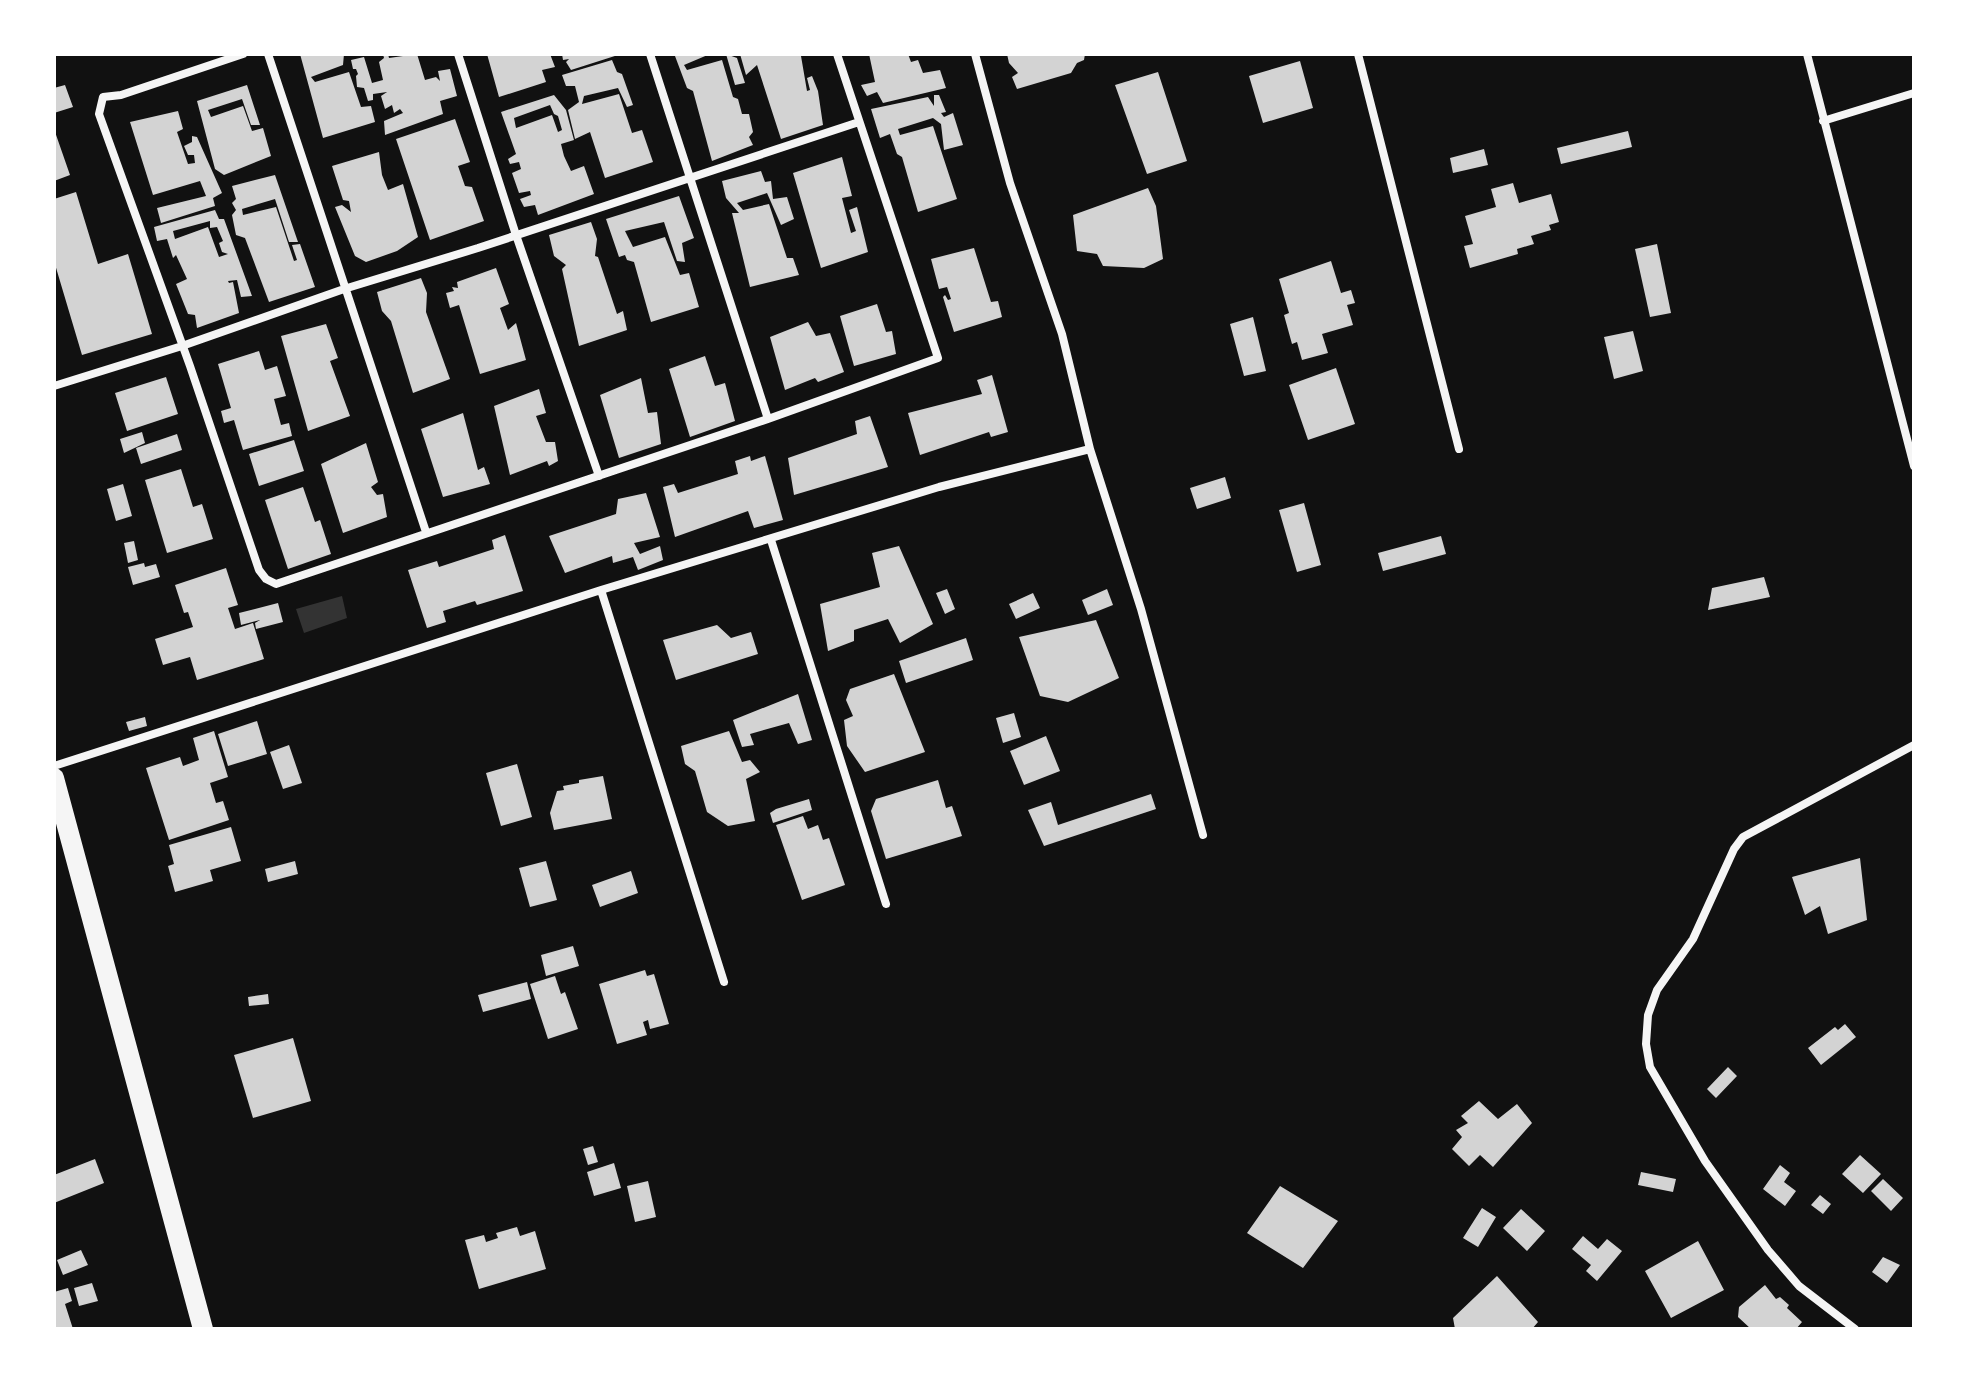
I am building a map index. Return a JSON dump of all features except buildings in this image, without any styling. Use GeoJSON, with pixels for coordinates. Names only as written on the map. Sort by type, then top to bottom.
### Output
{"type":"FeatureCollection","features":[{"type":"Feature","properties":{"kind":"main road"},"geometry":{"type":"LineString","coordinates":[[54,778],[203,1329]]}},
{"type":"Feature","properties":{"kind":"street"},"geometry":{"type":"LineString","coordinates":[[243,54],[121,95],[103,97],[99,114],[259,570],[266,579],[276,584],[768,419],[938,358],[837,54]]}},
{"type":"Feature","properties":{"kind":"street"},"geometry":{"type":"LineString","coordinates":[[268,54],[426,532]]}},
{"type":"Feature","properties":{"kind":"street"},"geometry":{"type":"LineString","coordinates":[[458,54],[599,476]]}},
{"type":"Feature","properties":{"kind":"street"},"geometry":{"type":"LineString","coordinates":[[650,54],[768,419]]}},
{"type":"Feature","properties":{"kind":"street"},"geometry":{"type":"LineString","coordinates":[[975,54],[1010,183],[1062,334],[1090,449],[1141,609],[1203,835]]}},
{"type":"Feature","properties":{"kind":"street"},"geometry":{"type":"LineString","coordinates":[[1358,54],[1459,449]]}},
{"type":"Feature","properties":{"kind":"street"},"geometry":{"type":"LineString","coordinates":[[1807,54],[1914,466]]}},
{"type":"Feature","properties":{"kind":"street"},"geometry":{"type":"LineString","coordinates":[[1823,121],[1914,93]]}},
{"type":"Feature","properties":{"kind":"street"},"geometry":{"type":"LineString","coordinates":[[54,386],[859,122]]}},
{"type":"Feature","properties":{"kind":"street"},"geometry":{"type":"LineString","coordinates":[[54,766],[601,590],[939,487],[1090,449]]}},
{"type":"Feature","properties":{"kind":"street"},"geometry":{"type":"LineString","coordinates":[[771,540],[886,904]]}},
{"type":"Feature","properties":{"kind":"street"},"geometry":{"type":"LineString","coordinates":[[601,590],[724,982]]}},
{"type":"Feature","properties":{"kind":"street"},"geometry":{"type":"LineString","coordinates":[[1855,1329],[1799,1286],[1768,1250],[1705,1161],[1650,1067],[1646,1044],[1648,1015],[1657,990],[1693,939],[1734,849],[1743,837],[1914,745]]}},
{"type":"Feature","properties":{"kind":"shaded area"},"geometry":{"type":"Polygon","coordinates":[[[342,596],[347,618],[304,633],[296,609],[342,596]]]}}]}
